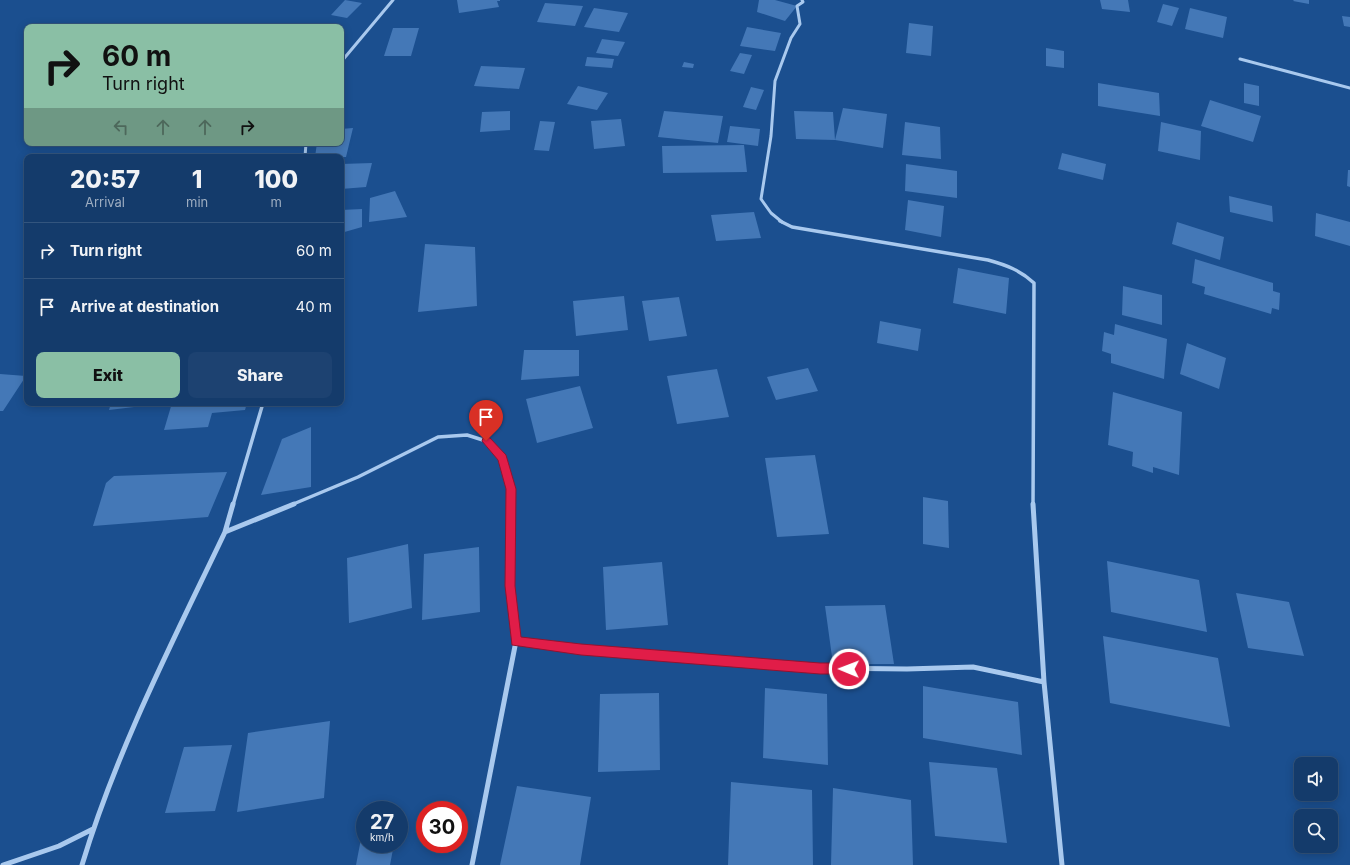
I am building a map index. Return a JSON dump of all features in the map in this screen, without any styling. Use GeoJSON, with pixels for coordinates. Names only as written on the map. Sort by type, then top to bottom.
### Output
{"type":"FeatureCollection","features":[{"type":"Feature","properties":{"kind":"street"},"geometry":{"type":"LineString","coordinates":[[344,58],[393,0]]}},
{"type":"Feature","properties":{"kind":"street"},"geometry":{"type":"LineString","coordinates":[[802,0],[803,2],[797,6],[800,24],[791,38],[775,81],[771,136],[762,199],[770,214],[778,221],[792,227],[988,260],[1011,266],[1025,274],[1034,283],[1033,508],[1044,682],[1062,865]]}},
{"type":"Feature","properties":{"kind":"street"},"geometry":{"type":"LineString","coordinates":[[1240,59],[1350,88]]}},
{"type":"Feature","properties":{"kind":"street"},"geometry":{"type":"LineString","coordinates":[[82,865],[93,829],[137,716],[225,532],[262,406]]}},
{"type":"Feature","properties":{"kind":"street"},"geometry":{"type":"LineString","coordinates":[[225,532],[358,477],[438,437],[467,435],[486,441],[502,458],[511,489],[510,584],[516,642],[472,865]]}},
{"type":"Feature","properties":{"kind":"street"},"geometry":{"type":"LineString","coordinates":[[516,642],[581,650],[820,668],[907,669],[973,667],[1044,682]]}},
{"type":"Feature","properties":{"kind":"street"},"geometry":{"type":"LineString","coordinates":[[3,865],[60,846],[93,829]]}},
{"type":"Feature","properties":{"kind":"building"},"geometry":{"type":"Polygon","coordinates":[[[345,0],[362,3],[347,18],[331,15],[345,0]]]}},
{"type":"Feature","properties":{"kind":"building"},"geometry":{"type":"Polygon","coordinates":[[[457,0],[500,1],[497,1],[499,7],[459,13],[457,0]]]}},
{"type":"Feature","properties":{"kind":"building"},"geometry":{"type":"Polygon","coordinates":[[[759,0],[775,0],[797,6],[785,21],[757,12],[759,0]]]}},
{"type":"Feature","properties":{"kind":"building"},"geometry":{"type":"Polygon","coordinates":[[[1100,0],[1128,0],[1130,12],[1102,9],[1100,0]]]}},
{"type":"Feature","properties":{"kind":"building"},"geometry":{"type":"Polygon","coordinates":[[[1309,0],[1309,4],[1293,1],[1309,0]]]}},
{"type":"Feature","properties":{"kind":"building"},"geometry":{"type":"Polygon","coordinates":[[[545,3],[583,6],[575,26],[537,22],[545,3]]]}},
{"type":"Feature","properties":{"kind":"building"},"geometry":{"type":"Polygon","coordinates":[[[1163,4],[1179,8],[1172,26],[1157,22],[1163,4]]]}},
{"type":"Feature","properties":{"kind":"building"},"geometry":{"type":"Polygon","coordinates":[[[594,8],[628,13],[619,32],[584,27],[594,8]]]}},
{"type":"Feature","properties":{"kind":"building"},"geometry":{"type":"Polygon","coordinates":[[[1190,8],[1227,17],[1223,38],[1185,29],[1190,8]]]}},
{"type":"Feature","properties":{"kind":"building"},"geometry":{"type":"Polygon","coordinates":[[[1342,16],[1350,17],[1350,27],[1344,26],[1342,16]]]}},
{"type":"Feature","properties":{"kind":"building"},"geometry":{"type":"Polygon","coordinates":[[[909,23],[933,26],[931,56],[906,53],[909,23]]]}},
{"type":"Feature","properties":{"kind":"building"},"geometry":{"type":"Polygon","coordinates":[[[747,27],[781,33],[775,51],[740,46],[747,27]]]}},
{"type":"Feature","properties":{"kind":"building"},"geometry":{"type":"Polygon","coordinates":[[[393,28],[419,28],[411,56],[384,56],[393,28]]]}},
{"type":"Feature","properties":{"kind":"building"},"geometry":{"type":"Polygon","coordinates":[[[602,39],[625,42],[618,56],[596,53],[602,39]]]}},
{"type":"Feature","properties":{"kind":"building"},"geometry":{"type":"Polygon","coordinates":[[[1046,48],[1064,51],[1064,68],[1046,66],[1046,48]]]}},
{"type":"Feature","properties":{"kind":"building"},"geometry":{"type":"Polygon","coordinates":[[[740,53],[752,55],[744,74],[730,71],[740,53]]]}},
{"type":"Feature","properties":{"kind":"building"},"geometry":{"type":"Polygon","coordinates":[[[587,57],[614,59],[612,68],[585,66],[587,57]]]}},
{"type":"Feature","properties":{"kind":"building"},"geometry":{"type":"Polygon","coordinates":[[[684,62],[694,64],[693,68],[682,67],[684,62]]]}},
{"type":"Feature","properties":{"kind":"building"},"geometry":{"type":"Polygon","coordinates":[[[481,66],[525,68],[519,89],[474,86],[481,66]]]}},
{"type":"Feature","properties":{"kind":"building"},"geometry":{"type":"Polygon","coordinates":[[[1098,83],[1159,93],[1160,116],[1098,106],[1098,83]]]}},
{"type":"Feature","properties":{"kind":"building"},"geometry":{"type":"Polygon","coordinates":[[[1244,83],[1259,86],[1259,106],[1244,103],[1244,83]]]}},
{"type":"Feature","properties":{"kind":"building"},"geometry":{"type":"Polygon","coordinates":[[[578,86],[608,93],[597,110],[567,104],[578,86]]]}},
{"type":"Feature","properties":{"kind":"building"},"geometry":{"type":"Polygon","coordinates":[[[751,87],[764,90],[756,110],[743,107],[751,87]]]}},
{"type":"Feature","properties":{"kind":"building"},"geometry":{"type":"Polygon","coordinates":[[[1210,100],[1261,116],[1253,142],[1201,126],[1210,100]]]}},
{"type":"Feature","properties":{"kind":"building"},"geometry":{"type":"Polygon","coordinates":[[[843,108],[887,114],[883,148],[835,140],[843,108]]]}},
{"type":"Feature","properties":{"kind":"building"},"geometry":{"type":"Polygon","coordinates":[[[510,111],[510,130],[480,132],[482,112],[510,111]]]}},
{"type":"Feature","properties":{"kind":"building"},"geometry":{"type":"Polygon","coordinates":[[[664,111],[723,116],[718,143],[658,137],[664,111]]]}},
{"type":"Feature","properties":{"kind":"building"},"geometry":{"type":"Polygon","coordinates":[[[794,111],[833,112],[835,140],[796,139],[794,111]]]}},
{"type":"Feature","properties":{"kind":"building"},"geometry":{"type":"Polygon","coordinates":[[[621,119],[625,146],[594,149],[591,121],[621,119]]]}},
{"type":"Feature","properties":{"kind":"building"},"geometry":{"type":"Polygon","coordinates":[[[540,121],[555,122],[549,151],[534,150],[540,121]]]}},
{"type":"Feature","properties":{"kind":"building"},"geometry":{"type":"Polygon","coordinates":[[[905,122],[940,127],[941,159],[902,155],[905,122]]]}},
{"type":"Feature","properties":{"kind":"building"},"geometry":{"type":"Polygon","coordinates":[[[1161,122],[1201,131],[1200,160],[1158,151],[1161,122]]]}},
{"type":"Feature","properties":{"kind":"building"},"geometry":{"type":"Polygon","coordinates":[[[730,126],[760,129],[758,146],[727,142],[730,126]]]}},
{"type":"Feature","properties":{"kind":"building"},"geometry":{"type":"Polygon","coordinates":[[[353,128],[346,157],[344,157],[344,154],[315,154],[317,146],[344,146],[344,129],[353,128]]]}},
{"type":"Feature","properties":{"kind":"building"},"geometry":{"type":"Polygon","coordinates":[[[744,145],[747,172],[663,173],[662,146],[744,145]]]}},
{"type":"Feature","properties":{"kind":"building"},"geometry":{"type":"Polygon","coordinates":[[[1062,153],[1106,164],[1103,180],[1058,169],[1062,153]]]}},
{"type":"Feature","properties":{"kind":"building"},"geometry":{"type":"Polygon","coordinates":[[[372,163],[366,187],[344,189],[344,164],[372,163]]]}},
{"type":"Feature","properties":{"kind":"building"},"geometry":{"type":"Polygon","coordinates":[[[906,164],[957,171],[957,198],[905,191],[906,164]]]}},
{"type":"Feature","properties":{"kind":"building"},"geometry":{"type":"Polygon","coordinates":[[[1348,170],[1350,170],[1350,187],[1347,186],[1348,170]]]}},
{"type":"Feature","properties":{"kind":"building"},"geometry":{"type":"Polygon","coordinates":[[[395,191],[407,217],[369,222],[370,198],[395,191]]]}},
{"type":"Feature","properties":{"kind":"building"},"geometry":{"type":"Polygon","coordinates":[[[1229,196],[1272,206],[1273,222],[1230,212],[1229,196]]]}},
{"type":"Feature","properties":{"kind":"building"},"geometry":{"type":"Polygon","coordinates":[[[908,200],[944,206],[941,237],[905,230],[908,200]]]}},
{"type":"Feature","properties":{"kind":"building"},"geometry":{"type":"Polygon","coordinates":[[[362,209],[362,227],[344,232],[344,210],[362,209]]]}},
{"type":"Feature","properties":{"kind":"building"},"geometry":{"type":"Polygon","coordinates":[[[754,212],[761,238],[716,241],[711,215],[754,212]]]}},
{"type":"Feature","properties":{"kind":"building"},"geometry":{"type":"Polygon","coordinates":[[[1316,213],[1350,222],[1350,246],[1315,236],[1316,213]]]}},
{"type":"Feature","properties":{"kind":"building"},"geometry":{"type":"Polygon","coordinates":[[[1177,222],[1224,237],[1220,260],[1172,244],[1177,222]]]}},
{"type":"Feature","properties":{"kind":"building"},"geometry":{"type":"Polygon","coordinates":[[[425,244],[475,247],[477,306],[418,312],[425,244]]]}},
{"type":"Feature","properties":{"kind":"building"},"geometry":{"type":"Polygon","coordinates":[[[1195,259],[1273,283],[1273,291],[1280,293],[1279,310],[1272,308],[1271,314],[1204,294],[1205,287],[1192,283],[1195,259]]]}},
{"type":"Feature","properties":{"kind":"building"},"geometry":{"type":"Polygon","coordinates":[[[958,268],[1009,278],[1006,314],[953,303],[958,268]]]}},
{"type":"Feature","properties":{"kind":"building"},"geometry":{"type":"Polygon","coordinates":[[[1123,286],[1162,295],[1162,325],[1122,315],[1123,286]]]}},
{"type":"Feature","properties":{"kind":"building"},"geometry":{"type":"Polygon","coordinates":[[[624,296],[628,330],[576,336],[573,301],[624,296]]]}},
{"type":"Feature","properties":{"kind":"building"},"geometry":{"type":"Polygon","coordinates":[[[679,297],[687,336],[649,341],[642,301],[679,297]]]}},
{"type":"Feature","properties":{"kind":"building"},"geometry":{"type":"Polygon","coordinates":[[[880,321],[921,329],[918,351],[877,343],[880,321]]]}},
{"type":"Feature","properties":{"kind":"building"},"geometry":{"type":"Polygon","coordinates":[[[1115,324],[1167,339],[1164,379],[1111,363],[1111,354],[1102,351],[1104,332],[1114,335],[1115,324]]]}},
{"type":"Feature","properties":{"kind":"building"},"geometry":{"type":"Polygon","coordinates":[[[1187,343],[1226,358],[1219,389],[1180,374],[1187,343]]]}},
{"type":"Feature","properties":{"kind":"building"},"geometry":{"type":"Polygon","coordinates":[[[524,350],[579,350],[579,376],[521,380],[524,350]]]}},
{"type":"Feature","properties":{"kind":"building"},"geometry":{"type":"Polygon","coordinates":[[[808,368],[818,391],[776,400],[767,377],[808,368]]]}},
{"type":"Feature","properties":{"kind":"building"},"geometry":{"type":"Polygon","coordinates":[[[717,369],[729,417],[677,424],[667,376],[717,369]]]}},
{"type":"Feature","properties":{"kind":"building"},"geometry":{"type":"Polygon","coordinates":[[[0,374],[24,376],[24,379],[3,411],[0,411],[0,374]]]}},
{"type":"Feature","properties":{"kind":"building"},"geometry":{"type":"Polygon","coordinates":[[[580,386],[593,428],[537,443],[526,399],[580,386]]]}},
{"type":"Feature","properties":{"kind":"building"},"geometry":{"type":"Polygon","coordinates":[[[1113,392],[1182,412],[1179,475],[1153,467],[1153,473],[1132,466],[1133,452],[1108,445],[1113,392]]]}},
{"type":"Feature","properties":{"kind":"building"},"geometry":{"type":"Polygon","coordinates":[[[110,406],[142,406],[109,410],[110,406]]]}},
{"type":"Feature","properties":{"kind":"building"},"geometry":{"type":"Polygon","coordinates":[[[171,406],[246,406],[245,410],[212,413],[208,427],[164,430],[171,406]]]}},
{"type":"Feature","properties":{"kind":"building"},"geometry":{"type":"Polygon","coordinates":[[[311,427],[311,487],[261,495],[282,439],[311,427]]]}},
{"type":"Feature","properties":{"kind":"building"},"geometry":{"type":"Polygon","coordinates":[[[815,455],[829,534],[777,537],[765,458],[815,455]]]}},
{"type":"Feature","properties":{"kind":"building"},"geometry":{"type":"Polygon","coordinates":[[[227,472],[208,517],[93,526],[106,483],[114,476],[227,472]]]}},
{"type":"Feature","properties":{"kind":"building"},"geometry":{"type":"Polygon","coordinates":[[[923,497],[948,501],[949,548],[923,544],[923,497]]]}},
{"type":"Feature","properties":{"kind":"building"},"geometry":{"type":"Polygon","coordinates":[[[408,544],[412,608],[349,623],[347,558],[408,544]]]}},
{"type":"Feature","properties":{"kind":"building"},"geometry":{"type":"Polygon","coordinates":[[[479,547],[480,612],[422,620],[424,554],[479,547]]]}},
{"type":"Feature","properties":{"kind":"building"},"geometry":{"type":"Polygon","coordinates":[[[1107,561],[1199,580],[1207,632],[1111,612],[1107,561]]]}},
{"type":"Feature","properties":{"kind":"building"},"geometry":{"type":"Polygon","coordinates":[[[662,562],[668,625],[606,630],[603,567],[662,562]]]}},
{"type":"Feature","properties":{"kind":"building"},"geometry":{"type":"Polygon","coordinates":[[[1236,593],[1289,602],[1304,656],[1248,648],[1236,593]]]}},
{"type":"Feature","properties":{"kind":"building"},"geometry":{"type":"Polygon","coordinates":[[[885,605],[894,664],[833,664],[825,606],[885,605]]]}},
{"type":"Feature","properties":{"kind":"building"},"geometry":{"type":"Polygon","coordinates":[[[1103,636],[1218,658],[1230,727],[1110,703],[1103,636]]]}},
{"type":"Feature","properties":{"kind":"building"},"geometry":{"type":"Polygon","coordinates":[[[923,686],[1018,702],[1022,755],[923,738],[923,686]]]}},
{"type":"Feature","properties":{"kind":"building"},"geometry":{"type":"Polygon","coordinates":[[[765,688],[827,694],[828,765],[763,758],[765,688]]]}},
{"type":"Feature","properties":{"kind":"building"},"geometry":{"type":"Polygon","coordinates":[[[659,693],[660,770],[598,772],[600,694],[659,693]]]}},
{"type":"Feature","properties":{"kind":"building"},"geometry":{"type":"Polygon","coordinates":[[[330,721],[324,798],[237,812],[248,733],[330,721]]]}},
{"type":"Feature","properties":{"kind":"building"},"geometry":{"type":"Polygon","coordinates":[[[232,745],[215,811],[165,813],[184,747],[232,745]]]}},
{"type":"Feature","properties":{"kind":"building"},"geometry":{"type":"Polygon","coordinates":[[[929,762],[997,768],[1007,843],[935,836],[929,762]]]}},
{"type":"Feature","properties":{"kind":"building"},"geometry":{"type":"Polygon","coordinates":[[[731,782],[812,790],[813,865],[728,865],[731,782]]]}},
{"type":"Feature","properties":{"kind":"building"},"geometry":{"type":"Polygon","coordinates":[[[517,786],[591,797],[580,865],[500,865],[517,786]]]}},
{"type":"Feature","properties":{"kind":"building"},"geometry":{"type":"Polygon","coordinates":[[[833,788],[911,800],[913,865],[831,865],[833,788]]]}},
{"type":"Feature","properties":{"kind":"building"},"geometry":{"type":"Polygon","coordinates":[[[358,853],[392,853],[390,865],[356,865],[358,853]]]}},
{"type":"Feature","properties":{"kind":"route"},"geometry":{"type":"LineString","coordinates":[[486,441],[502,458],[511,489],[509,561],[510,599],[516,642],[581,650],[849,669]]}}]}
